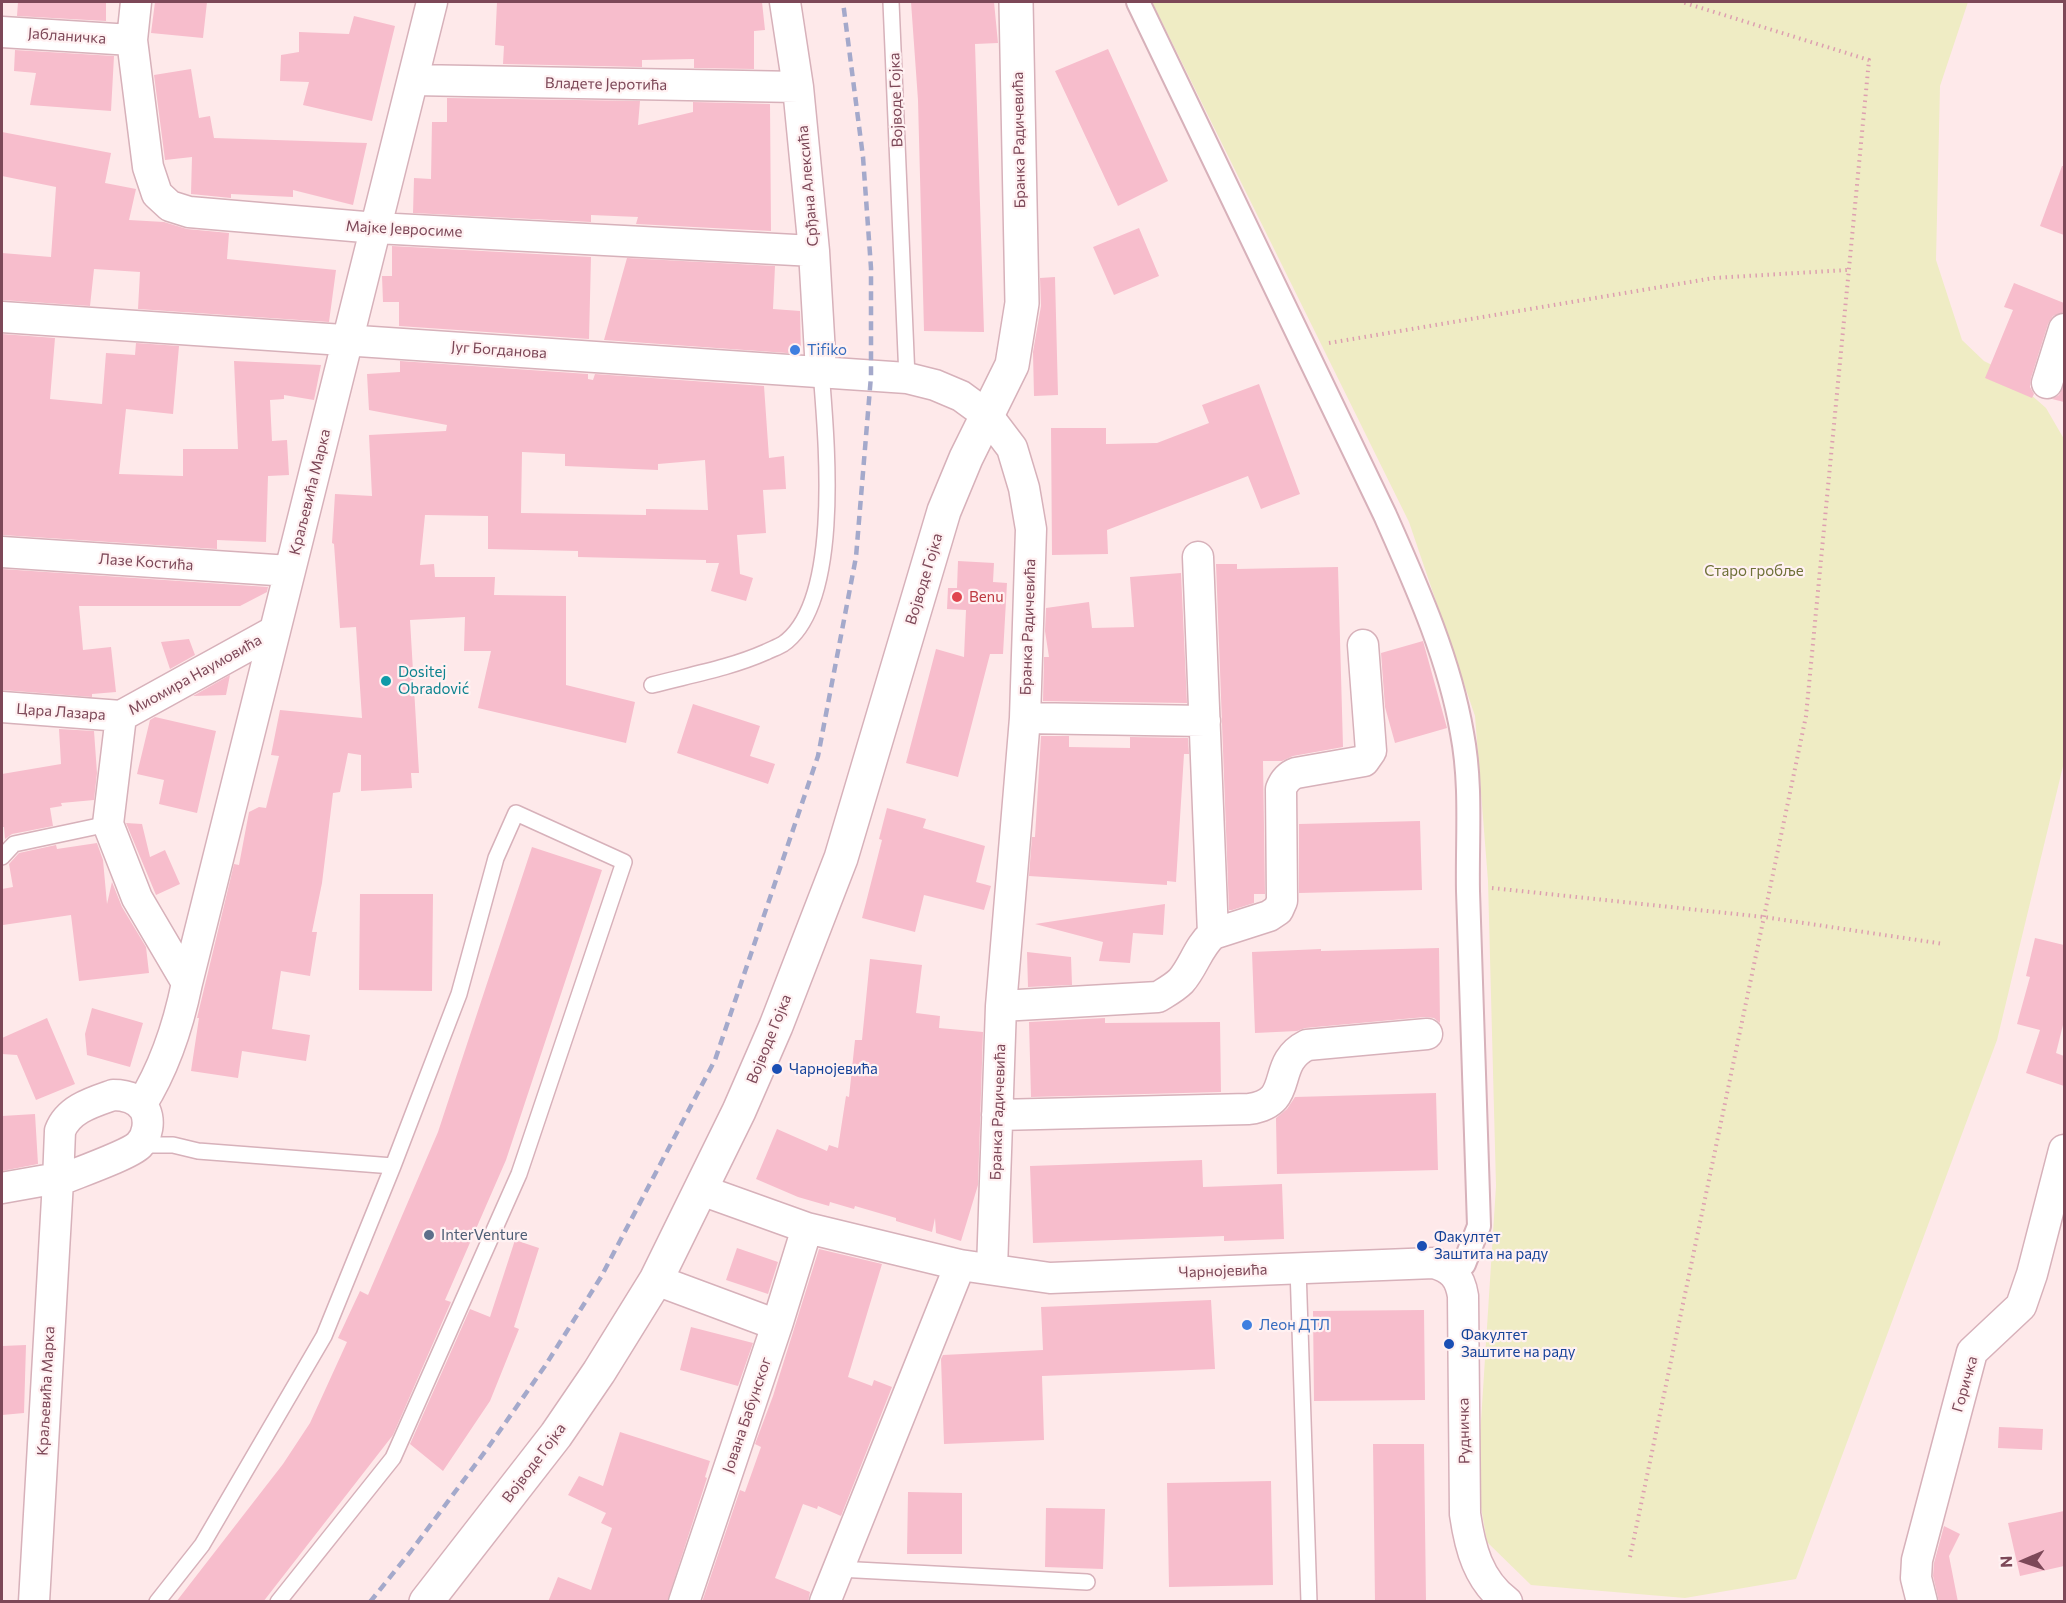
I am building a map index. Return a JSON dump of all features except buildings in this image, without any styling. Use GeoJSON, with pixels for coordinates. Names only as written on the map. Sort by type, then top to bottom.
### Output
{"type":"FeatureCollection","features":[{"type":"Feature","properties":{"kind":"street"},"geometry":{"type":"LineString","coordinates":[[132,40],[136,2]]}},
{"type":"Feature","properties":{"kind":"street","name":"Краљевића Марка"},"geometry":{"type":"LineString","coordinates":[[34,1602],[60,1131],[73,1113],[113,1095],[130,1097],[141,1105],[159,1073],[178,1027],[187,983],[432,2]]}},
{"type":"Feature","properties":{"kind":"street","name":"Срђана Алексића"},"geometry":{"type":"LineString","coordinates":[[785,2],[798,87],[814,251],[821,371]]}},
{"type":"Feature","properties":{"kind":"street","name":"Бранка Радичевића"},"geometry":{"type":"LineString","coordinates":[[992,1269],[1001,1006],[1025,718],[1031,528],[1024,488],[1012,448],[987,415],[1012,365],[1022,303],[1016,2]]}},
{"type":"Feature","properties":{"kind":"street"},"geometry":{"type":"LineString","coordinates":[[1138,2],[1385,515],[1412,575],[1449,675],[1462,730],[1468,770],[1468,885],[1479,1226],[1464,1264],[1444,1268]]}},
{"type":"Feature","properties":{"kind":"street","name":"Јабланичка"},"geometry":{"type":"LineString","coordinates":[[2,32],[132,40]]}},
{"type":"Feature","properties":{"kind":"street","name":"Мајке Јевросиме"},"geometry":{"type":"LineString","coordinates":[[132,40],[147,167],[158,194],[170,206],[189,212],[375,228],[814,251]]}},
{"type":"Feature","properties":{"kind":"street","name":"Владете Јеротића"},"geometry":{"type":"LineString","coordinates":[[412,80],[798,87]]}},
{"type":"Feature","properties":{"kind":"street","name":"Југ Богданова"},"geometry":{"type":"LineString","coordinates":[[2,317],[907,378],[935,385],[961,396],[987,415]]}},
{"type":"Feature","properties":{"kind":"street"},"geometry":{"type":"LineString","coordinates":[[2047,383],[2064,329]]}},
{"type":"Feature","properties":{"kind":"street","name":"Војводе Гојка"},"geometry":{"type":"LineString","coordinates":[[426,1602],[556,1435],[599,1372],[657,1280],[740,1110],[776,1026],[841,858],[944,511],[987,415]]}},
{"type":"Feature","properties":{"kind":"street","name":"Лазе Костића"},"geometry":{"type":"LineString","coordinates":[[2,552],[290,571]]}},
{"type":"Feature","properties":{"kind":"street"},"geometry":{"type":"LineString","coordinates":[[1198,557],[1213,934]]}},
{"type":"Feature","properties":{"kind":"street","name":"Миомира Наумовића"},"geometry":{"type":"LineString","coordinates":[[108,824],[121,716],[275,631]]}},
{"type":"Feature","properties":{"kind":"street"},"geometry":{"type":"LineString","coordinates":[[1001,1006],[1158,997],[1182,980],[1205,941],[1213,934],[1269,916],[1278,910],[1282,901],[1281,789],[1286,779],[1296,773],[1357,763],[1368,758],[1371,751],[1363,645]]}},
{"type":"Feature","properties":{"kind":"street","name":"Цара Лазара"},"geometry":{"type":"LineString","coordinates":[[2,707],[121,716]]}},
{"type":"Feature","properties":{"kind":"street"},"geometry":{"type":"LineString","coordinates":[[1025,718],[1204,721]]}},
{"type":"Feature","properties":{"kind":"street"},"geometry":{"type":"LineString","coordinates":[[108,824],[137,898],[187,983]]}},
{"type":"Feature","properties":{"kind":"street"},"geometry":{"type":"LineString","coordinates":[[997,1115],[1263,1107],[1278,1092],[1283,1083],[1284,1067],[1288,1060],[1293,1053],[1306,1045],[1427,1034]]}},
{"type":"Feature","properties":{"kind":"street"},"geometry":{"type":"LineString","coordinates":[[2,1188],[58,1180],[131,1151],[140,1145],[148,1124],[147,1114],[141,1105]]}},
{"type":"Feature","properties":{"kind":"street","name":"Горичка"},"geometry":{"type":"LineString","coordinates":[[1922,1602],[1916,1578],[1917,1560],[1972,1352],[2021,1306],[2032,1274],[2064,1150]]}},
{"type":"Feature","properties":{"kind":"street","name":"Чарнојевића"},"geometry":{"type":"LineString","coordinates":[[701,1190],[807,1228],[960,1265],[1050,1278],[1298,1268],[1444,1268]]}},
{"type":"Feature","properties":{"kind":"street","name":"Јована Бабунског"},"geometry":{"type":"LineString","coordinates":[[684,1602],[777,1325],[807,1228]]}},
{"type":"Feature","properties":{"kind":"street"},"geometry":{"type":"LineString","coordinates":[[825,1602],[960,1265]]}},
{"type":"Feature","properties":{"kind":"street","name":"Рудничка"},"geometry":{"type":"LineString","coordinates":[[1444,1268],[1461,1285],[1462,1296],[1465,1514],[1468,1534],[1479,1568],[1492,1588],[1507,1602]]}},
{"type":"Feature","properties":{"kind":"street"},"geometry":{"type":"LineString","coordinates":[[657,1280],[777,1325]]}},
{"type":"Feature","properties":{"kind":"lane","name":"Војводе Гојка"},"geometry":{"type":"LineString","coordinates":[[891,2],[907,378]]}},
{"type":"Feature","properties":{"kind":"lane"},"geometry":{"type":"LineString","coordinates":[[652,685],[744,662],[782,644],[799,628],[811,601],[819,573],[827,517],[826,445],[821,371]]}},
{"type":"Feature","properties":{"kind":"lane"},"geometry":{"type":"LineString","coordinates":[[157,1602],[202,1545],[324,1336],[459,994],[496,858],[516,813],[624,862],[519,1174],[393,1458],[278,1602]]}},
{"type":"Feature","properties":{"kind":"lane"},"geometry":{"type":"LineString","coordinates":[[2,857],[14,844],[108,824]]}},
{"type":"Feature","properties":{"kind":"lane"},"geometry":{"type":"LineString","coordinates":[[140,1145],[173,1145],[198,1151],[393,1166]]}},
{"type":"Feature","properties":{"kind":"lane"},"geometry":{"type":"LineString","coordinates":[[1298,1268],[1309,1602]]}},
{"type":"Feature","properties":{"kind":"lane"},"geometry":{"type":"LineString","coordinates":[[838,1569],[1087,1582]]}},
{"type":"Feature","properties":{"kind":"path"},"geometry":{"type":"LineString","coordinates":[[1630,1557],[1806,716],[1847,270],[1869,60],[1682,2]]}},
{"type":"Feature","properties":{"kind":"path"},"geometry":{"type":"LineString","coordinates":[[1305,348],[1714,278],[1847,270]]}},
{"type":"Feature","properties":{"kind":"path"},"geometry":{"type":"LineString","coordinates":[[1468,885],[1764,917],[1944,944]]}},
{"type":"Feature","properties":{"kind":"green space","name":"Старо гробље"},"geometry":{"type":"Polygon","coordinates":[[[1152,2],[1968,2],[1940,86],[1936,260],[1962,340],[1984,361],[2004,371],[2046,408],[2064,439],[2064,762],[1997,1040],[1796,1579],[1685,1598],[1531,1585],[1487,1542],[1477,1484],[1496,1186],[1488,881],[1475,716],[1409,522],[1152,2]]]}},
{"type":"Feature","properties":{"kind":"railway"},"geometry":{"type":"LineString","coordinates":[[370,1602],[487,1449],[545,1366],[601,1277],[715,1060],[818,756],[856,557],[871,376],[871,268],[863,157],[843,2]]}},
{"type":"Feature","properties":{"kind":"place","name":"Tifiko"},"geometry":{"type":"Point","coordinates":[795,350]}},
{"type":"Feature","properties":{"kind":"place","name":"Benu"},"geometry":{"type":"Point","coordinates":[957,597]}},
{"type":"Feature","properties":{"kind":"place","name":"Dositej Obradović"},"geometry":{"type":"Point","coordinates":[386,681]}},
{"type":"Feature","properties":{"kind":"place","name":"Чарнојевића"},"geometry":{"type":"Point","coordinates":[777,1069]}},
{"type":"Feature","properties":{"kind":"place","name":"InterVenture"},"geometry":{"type":"Point","coordinates":[429,1235]}},
{"type":"Feature","properties":{"kind":"place","name":"Факултет Заштита на раду"},"geometry":{"type":"Point","coordinates":[1422,1246]}},
{"type":"Feature","properties":{"kind":"place","name":"Леон ДТЛ"},"geometry":{"type":"Point","coordinates":[1247,1325]}},
{"type":"Feature","properties":{"kind":"place","name":"Факултет Заштите на раду"},"geometry":{"type":"Point","coordinates":[1449,1344]}}]}
